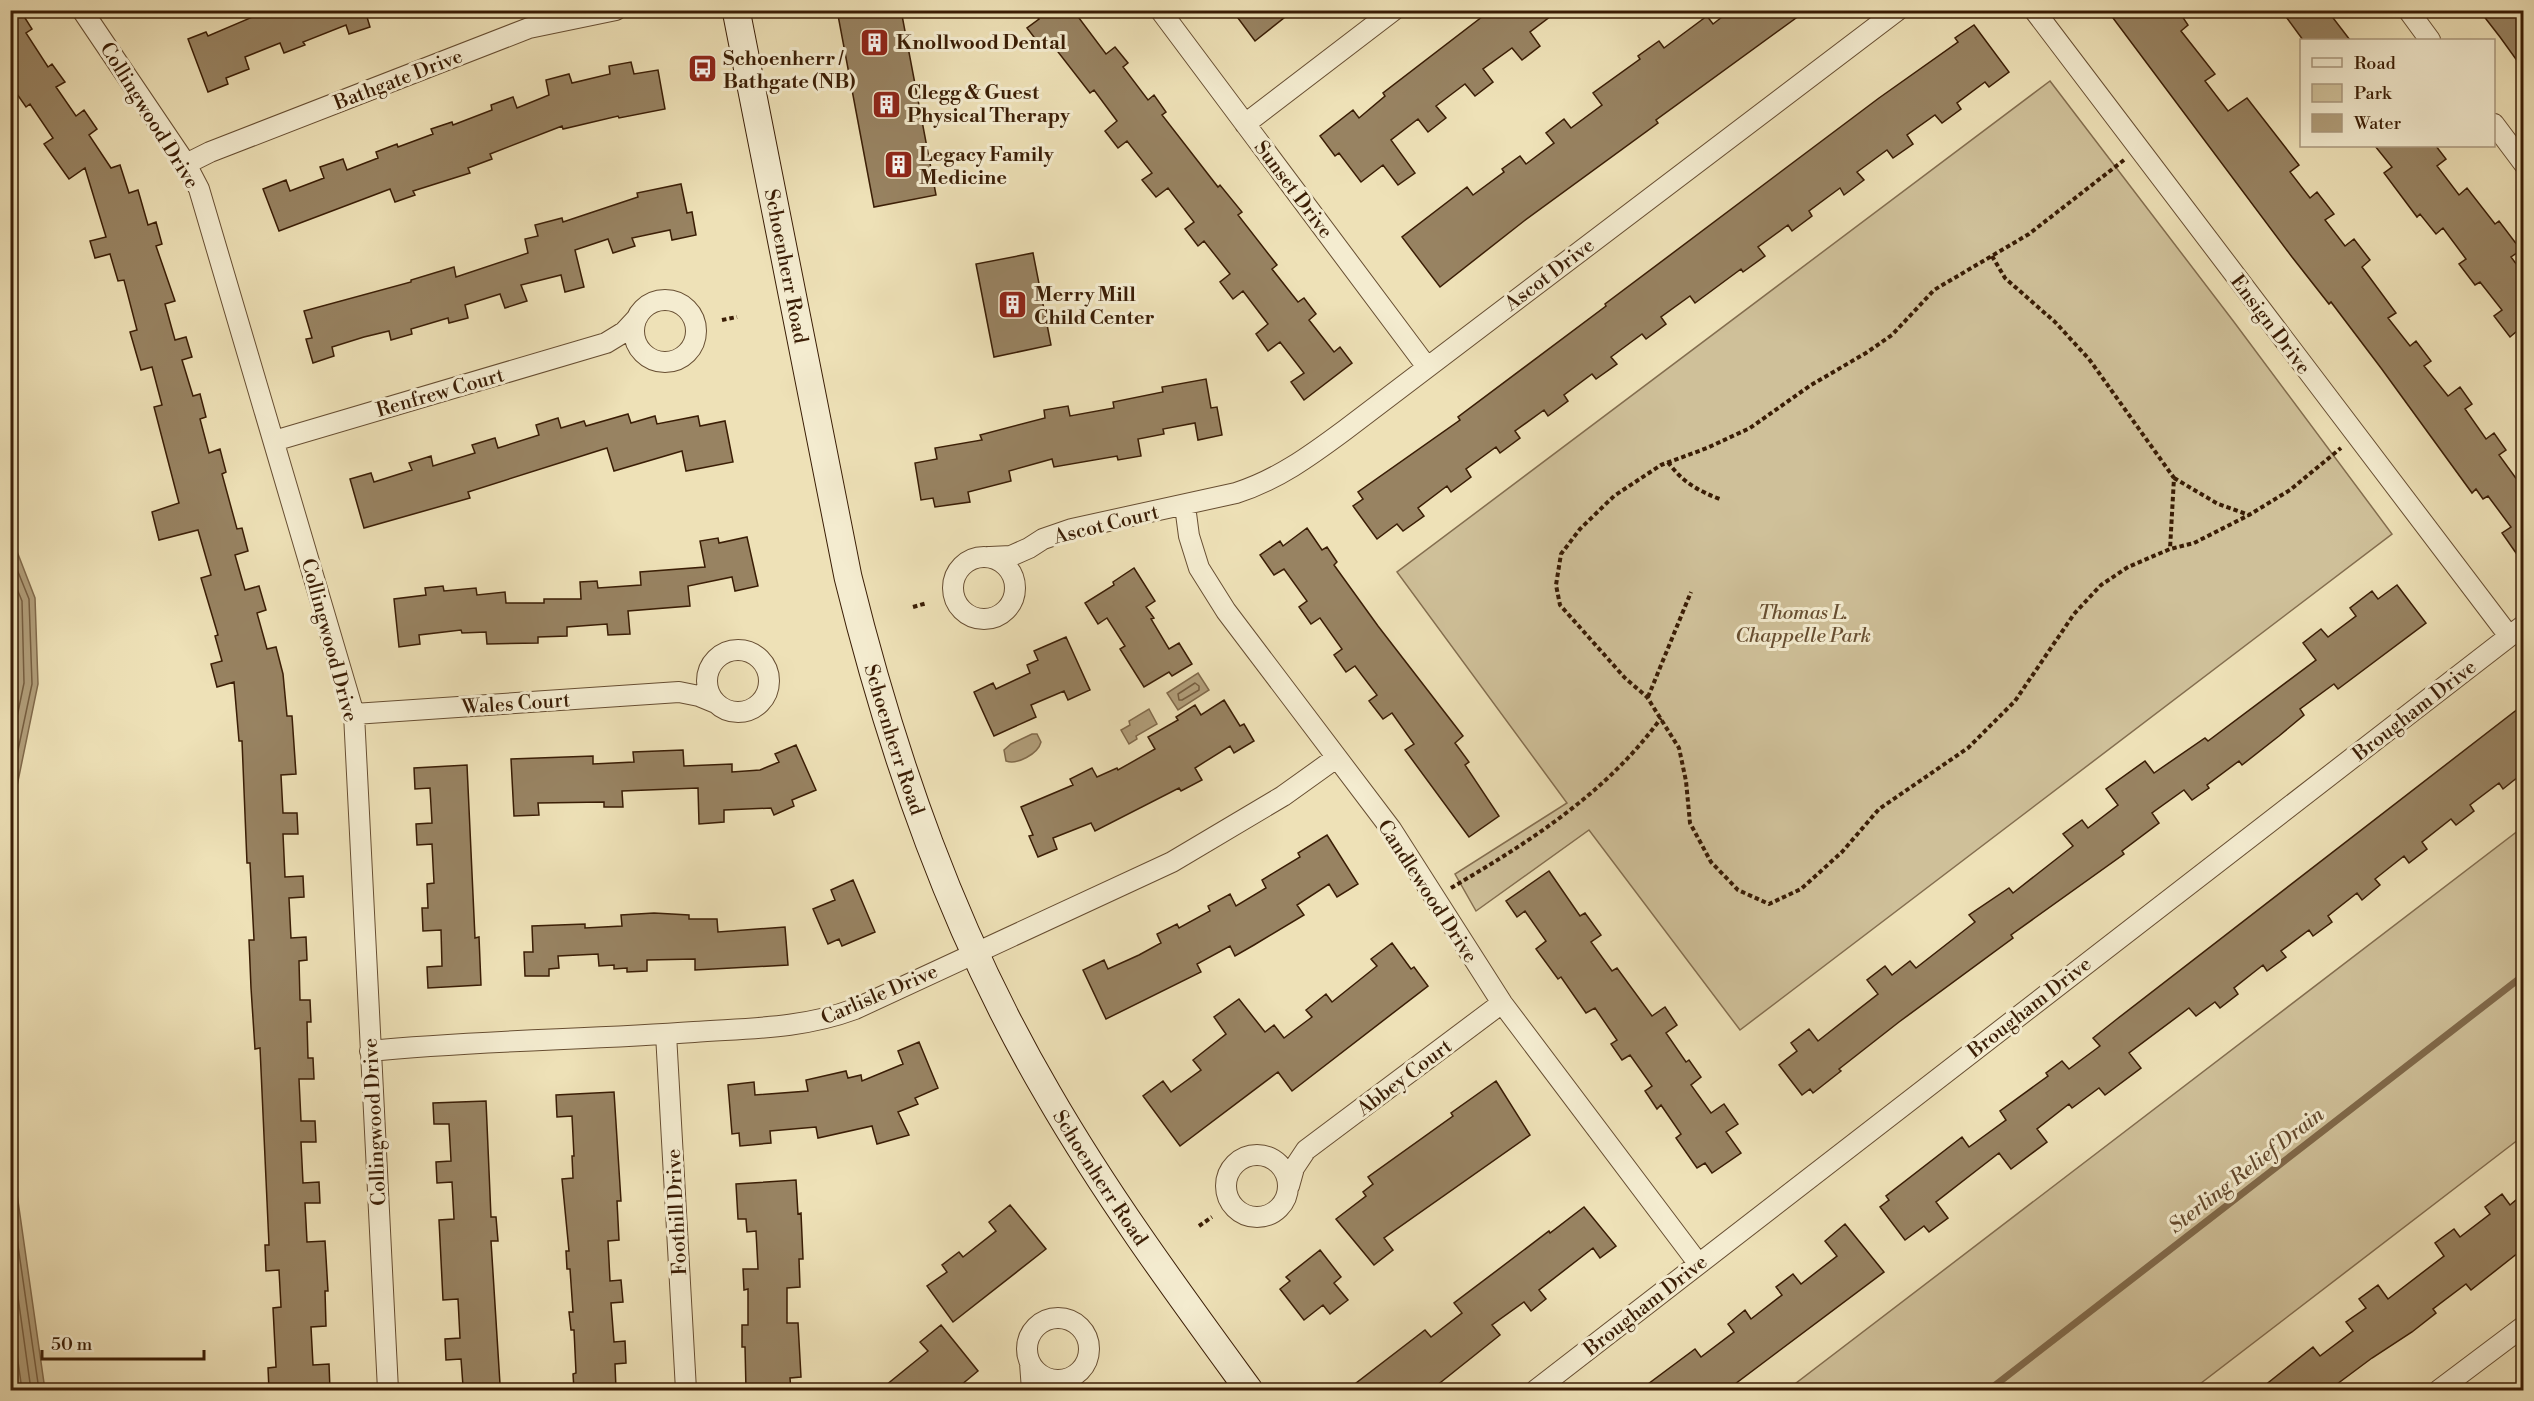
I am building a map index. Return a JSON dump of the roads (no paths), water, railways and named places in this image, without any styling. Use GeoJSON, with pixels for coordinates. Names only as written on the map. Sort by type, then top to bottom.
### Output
{"type":"FeatureCollection","features":[{"type":"Feature","properties":{"kind":"main road","name":"Schoenherr Road"},"geometry":{"type":"LineString","coordinates":[[736,10],[848,578],[894,748],[920,821],[975,953],[1018,1041],[1083,1154],[1128,1222],[1249,1390]]}},
{"type":"Feature","properties":{"kind":"street","name":"Collingwood Drive"},"geometry":{"type":"LineString","coordinates":[[82,10],[186,164],[202,199],[354,714],[388,1390]]}},
{"type":"Feature","properties":{"kind":"street","name":"Bathgate Drive"},"geometry":{"type":"LineString","coordinates":[[186,164],[210,152],[529,28],[616,10]]}},
{"type":"Feature","properties":{"kind":"street","name":"Sunset Drive"},"geometry":{"type":"LineString","coordinates":[[1160,10],[1427,367]]}},
{"type":"Feature","properties":{"kind":"street"},"geometry":{"type":"LineString","coordinates":[[1245,124],[1394,10]]}},
{"type":"Feature","properties":{"kind":"street","name":"Ascot Drive"},"geometry":{"type":"LineString","coordinates":[[1185,506],[1245,490],[1272,479],[1304,460],[1898,10]]}},
{"type":"Feature","properties":{"kind":"street","name":"Ensign Drive"},"geometry":{"type":"LineString","coordinates":[[2034,10],[2356,434],[2516,631]]}},
{"type":"Feature","properties":{"kind":"street"},"geometry":{"type":"LineString","coordinates":[[2408,10],[2429,39]]}},
{"type":"Feature","properties":{"kind":"street"},"geometry":{"type":"LineString","coordinates":[[2495,127],[2523,164]]}},
{"type":"Feature","properties":{"kind":"street","name":"Renfrew Court"},"geometry":{"type":"LineString","coordinates":[[274,441],[606,343],[624,332],[643,309],[652,303],[663,300],[683,305],[695,323],[694,344],[681,358],[662,362],[627,346],[606,343]]}},
{"type":"Feature","properties":{"kind":"street"},"geometry":{"type":"LineString","coordinates":[[637,318],[635,337],[644,354]]}},
{"type":"Feature","properties":{"kind":"street","name":"Ascot Court"},"geometry":{"type":"LineString","coordinates":[[1029,548],[1018,562],[1012,576],[1014,596],[1004,613],[985,620],[966,614],[958,607],[953,598],[954,576],[969,560],[1011,555],[1043,539],[1072,529],[1185,506]]}},
{"type":"Feature","properties":{"kind":"street","name":"Candlewood Drive"},"geometry":{"type":"LineString","coordinates":[[1185,506],[1189,536],[1199,568],[1227,610],[1390,830],[1502,1004],[1698,1263]]}},
{"type":"Feature","properties":{"kind":"street"},"geometry":{"type":"LineString","coordinates":[[990,557],[1000,561],[1012,576]]}},
{"type":"Feature","properties":{"kind":"street","name":"Brougham Drive"},"geometry":{"type":"LineString","coordinates":[[1536,1390],[2516,631]]}},
{"type":"Feature","properties":{"kind":"street","name":"Wales Court"},"geometry":{"type":"LineString","coordinates":[[354,714],[679,692],[699,696],[734,712],[753,708],[766,693],[768,672],[756,655],[735,650],[725,652],[696,681],[679,692]]}},
{"type":"Feature","properties":{"kind":"street"},"geometry":{"type":"LineString","coordinates":[[710,667],[707,686],[717,704]]}},
{"type":"Feature","properties":{"kind":"street","name":"Carlisle Drive"},"geometry":{"type":"LineString","coordinates":[[370,1051],[666,1034],[806,1024],[828,1019],[855,1009],[1172,862],[1274,801],[1336,758]]}},
{"type":"Feature","properties":{"kind":"street","name":"Abbey Court"},"geometry":{"type":"LineString","coordinates":[[1306,1150],[1286,1156],[1247,1156],[1232,1168],[1226,1187],[1234,1206],[1242,1213],[1252,1216],[1273,1212],[1287,1196],[1294,1168],[1306,1150],[1502,1004]]}},
{"type":"Feature","properties":{"kind":"street","name":"Foothill Drive"},"geometry":{"type":"LineString","coordinates":[[666,1034],[686,1390]]}},
{"type":"Feature","properties":{"kind":"street"},"geometry":{"type":"LineString","coordinates":[[1267,1156],[1283,1167],[1289,1186]]}},
{"type":"Feature","properties":{"kind":"street"},"geometry":{"type":"LineString","coordinates":[[1032,1390],[1027,1342],[1031,1332],[1048,1320],[1059,1318],[1069,1320],[1085,1334],[1089,1354],[1080,1371],[1044,1390]]}},
{"type":"Feature","properties":{"kind":"street"},"geometry":{"type":"LineString","coordinates":[[2439,1390],[2523,1326]]}},
{"type":"Feature","properties":{"kind":"street"},"geometry":{"type":"LineString","coordinates":[[1030,1363],[1043,1377],[1063,1380]]}},
{"type":"Feature","properties":{"kind":"water"},"geometry":{"type":"Polygon","coordinates":[[[11,536],[35,598],[38,684],[11,815],[11,536]]]}},
{"type":"Feature","properties":{"kind":"water"},"geometry":{"type":"Polygon","coordinates":[[[1198,673],[1209,690],[1178,710],[1167,693],[1198,673]]]}},
{"type":"Feature","properties":{"kind":"water"},"geometry":{"type":"Polygon","coordinates":[[[1149,709],[1157,724],[1136,736],[1137,739],[1129,744],[1121,730],[1130,725],[1129,721],[1149,709]]]}},
{"type":"Feature","properties":{"kind":"water"},"geometry":{"type":"Polygon","coordinates":[[[1032,734],[1037,734],[1041,742],[1036,751],[1021,760],[1006,761],[1004,750],[1032,734]]]}},
{"type":"Feature","properties":{"kind":"water"},"geometry":{"type":"Polygon","coordinates":[[[11,1152],[45,1390],[11,1390],[11,1152]]]}},
{"type":"Feature","properties":{"kind":"waterway","name":"Sterling Relief Drain"},"geometry":{"type":"LineString","coordinates":[[1989,1390],[2524,975]]}},
{"type":"Feature","properties":{"kind":"place","name":"Knollwood Dental"},"geometry":{"type":"Point","coordinates":[875,42]}},
{"type":"Feature","properties":{"kind":"place","name":"Schoenherr / Bathgate (NB)"},"geometry":{"type":"Point","coordinates":[702,69]}},
{"type":"Feature","properties":{"kind":"place","name":"Clegg & Guest Physical Therapy"},"geometry":{"type":"Point","coordinates":[886,104]}},
{"type":"Feature","properties":{"kind":"place","name":"Legacy Family Medicine"},"geometry":{"type":"Point","coordinates":[898,165]}},
{"type":"Feature","properties":{"kind":"place","name":"Merry Mill Child Center"},"geometry":{"type":"Point","coordinates":[1013,305]}},
{"type":"Feature","properties":{"kind":"park label","name":"Thomas L. Chappelle Park"},"geometry":{"type":"Point","coordinates":[1803,624]}}]}
